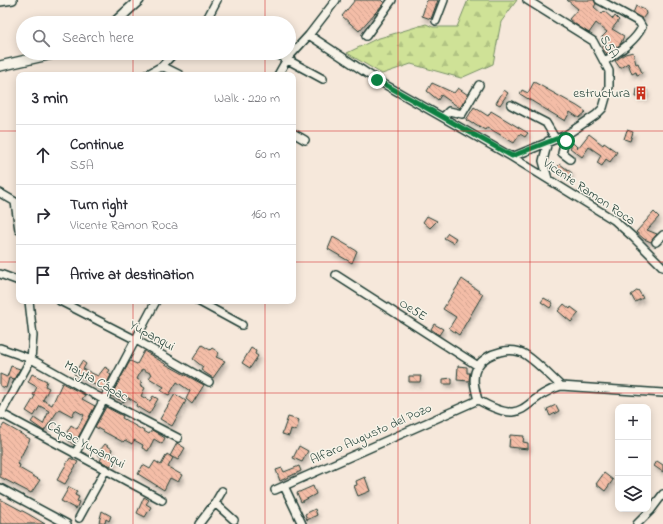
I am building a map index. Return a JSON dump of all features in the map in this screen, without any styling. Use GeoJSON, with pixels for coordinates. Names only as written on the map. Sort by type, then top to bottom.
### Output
{"type":"FeatureCollection","features":[{"type":"Feature","properties":{"kind":"main road"},"geometry":{"type":"LineString","coordinates":[[122,16],[139,0]]}},
{"type":"Feature","properties":{"kind":"main road"},"geometry":{"type":"LineString","coordinates":[[0,66],[26,60]]}},
{"type":"Feature","properties":{"kind":"street"},"geometry":{"type":"LineString","coordinates":[[0,2],[13,0]]}},
{"type":"Feature","properties":{"kind":"street"},"geometry":{"type":"LineString","coordinates":[[209,16],[217,0]]}},
{"type":"Feature","properties":{"kind":"street"},"geometry":{"type":"LineString","coordinates":[[296,49],[336,0]]}},
{"type":"Feature","properties":{"kind":"street"},"geometry":{"type":"LineString","coordinates":[[366,36],[392,0]]}},
{"type":"Feature","properties":{"kind":"street"},"geometry":{"type":"LineString","coordinates":[[436,21],[444,0]]}},
{"type":"Feature","properties":{"kind":"street","name":"S5A"},"geometry":{"type":"LineString","coordinates":[[512,156],[566,135],[603,108],[609,87],[609,71],[593,41],[527,0]]}},
{"type":"Feature","properties":{"kind":"street"},"geometry":{"type":"LineString","coordinates":[[599,0],[639,22],[642,27],[637,35],[624,48],[605,61]]}},
{"type":"Feature","properties":{"kind":"street","name":"Vicente Ramon Roca"},"geometry":{"type":"LineString","coordinates":[[309,35],[377,80],[512,156],[614,220],[663,267]]}},
{"type":"Feature","properties":{"kind":"street"},"geometry":{"type":"LineString","coordinates":[[151,72],[162,66],[168,60]]}},
{"type":"Feature","properties":{"kind":"street"},"geometry":{"type":"LineString","coordinates":[[280,72],[286,60]]}},
{"type":"Feature","properties":{"kind":"street"},"geometry":{"type":"LineString","coordinates":[[289,60],[323,79]]}},
{"type":"Feature","properties":{"kind":"street"},"geometry":{"type":"LineString","coordinates":[[162,66],[174,72]]}},
{"type":"Feature","properties":{"kind":"street"},"geometry":{"type":"LineString","coordinates":[[443,118],[449,111],[462,114],[479,85]]}},
{"type":"Feature","properties":{"kind":"street"},"geometry":{"type":"LineString","coordinates":[[511,105],[546,123],[555,138]]}},
{"type":"Feature","properties":{"kind":"street"},"geometry":{"type":"LineString","coordinates":[[296,135],[305,140]]}},
{"type":"Feature","properties":{"kind":"street"},"geometry":{"type":"LineString","coordinates":[[566,135],[562,153],[570,160]]}},
{"type":"Feature","properties":{"kind":"street"},"geometry":{"type":"LineString","coordinates":[[548,141],[543,161],[548,179]]}},
{"type":"Feature","properties":{"kind":"street"},"geometry":{"type":"LineString","coordinates":[[0,193],[16,202]]}},
{"type":"Feature","properties":{"kind":"street"},"geometry":{"type":"LineString","coordinates":[[656,242],[663,235]]}},
{"type":"Feature","properties":{"kind":"street"},"geometry":{"type":"LineString","coordinates":[[0,274],[16,280]]}},
{"type":"Feature","properties":{"kind":"street","name":"Oe5E"},"geometry":{"type":"LineString","coordinates":[[336,275],[478,366]]}},
{"type":"Feature","properties":{"kind":"street"},"geometry":{"type":"LineString","coordinates":[[0,414],[31,358],[33,336],[29,304]]}},
{"type":"Feature","properties":{"kind":"street","name":"Yupanqui"},"geometry":{"type":"LineString","coordinates":[[66,304],[136,340],[209,382]]}},
{"type":"Feature","properties":{"kind":"street"},"geometry":{"type":"LineString","coordinates":[[75,454],[154,304]]}},
{"type":"Feature","properties":{"kind":"street"},"geometry":{"type":"LineString","coordinates":[[204,304],[242,325]]}},
{"type":"Feature","properties":{"kind":"street","name":"Mayta Cápac"},"geometry":{"type":"LineString","coordinates":[[0,348],[31,358],[104,400],[178,438]]}},
{"type":"Feature","properties":{"kind":"street"},"geometry":{"type":"LineString","coordinates":[[561,386],[525,355],[513,351],[499,352],[478,366],[474,378],[478,400],[501,411],[516,412],[522,410],[548,390],[561,386],[663,393]]}},
{"type":"Feature","properties":{"kind":"street","name":"Alfaro Augusto del Pozo"},"geometry":{"type":"LineString","coordinates":[[275,490],[478,400]]}},
{"type":"Feature","properties":{"kind":"street","name":"Cápac Yupanqui"},"geometry":{"type":"LineString","coordinates":[[0,414],[162,500]]}},
{"type":"Feature","properties":{"kind":"street"},"geometry":{"type":"LineString","coordinates":[[79,518],[106,469]]}},
{"type":"Feature","properties":{"kind":"street"},"geometry":{"type":"LineString","coordinates":[[284,486],[302,524]]}},
{"type":"Feature","properties":{"kind":"street"},"geometry":{"type":"LineString","coordinates":[[0,488],[66,524]]}},
{"type":"Feature","properties":{"kind":"street"},"geometry":{"type":"LineString","coordinates":[[199,524],[222,492]]}},
{"type":"Feature","properties":{"kind":"street"},"geometry":{"type":"LineString","coordinates":[[637,524],[651,510],[663,494]]}},
{"type":"Feature","properties":{"kind":"street"},"geometry":{"type":"LineString","coordinates":[[215,503],[234,520]]}},
{"type":"Feature","properties":{"kind":"green space"},"geometry":{"type":"Polygon","coordinates":[[[468,0],[517,0],[501,22],[493,64],[461,78],[411,64],[382,74],[347,53],[376,39],[426,24],[433,27],[457,27],[468,0]]]}},
{"type":"Feature","properties":{"kind":"building"},"geometry":{"type":"Polygon","coordinates":[[[355,0],[381,0],[384,3],[359,31],[342,16],[355,0]]]}},
{"type":"Feature","properties":{"kind":"building"},"geometry":{"type":"Polygon","coordinates":[[[427,0],[438,0],[431,19],[422,16],[427,0]]]}},
{"type":"Feature","properties":{"kind":"building"},"geometry":{"type":"Polygon","coordinates":[[[567,0],[594,0],[596,4],[594,7],[602,14],[604,11],[613,19],[615,16],[619,20],[612,29],[624,36],[620,45],[607,54],[602,48],[605,44],[601,40],[607,32],[596,23],[589,33],[575,24],[569,19],[578,9],[567,0]]]}},
{"type":"Feature","properties":{"kind":"building"},"geometry":{"type":"Polygon","coordinates":[[[636,6],[645,10],[646,14],[642,19],[633,13],[636,6]]]}},
{"type":"Feature","properties":{"kind":"building"},"geometry":{"type":"Polygon","coordinates":[[[633,52],[636,64],[638,63],[642,73],[637,75],[636,72],[632,74],[628,63],[620,68],[615,61],[625,54],[633,52]]]}},
{"type":"Feature","properties":{"kind":"building"},"geometry":{"type":"Polygon","coordinates":[[[534,82],[586,112],[579,118],[570,112],[565,121],[520,94],[522,90],[528,93],[534,82]]]}},
{"type":"Feature","properties":{"kind":"building"},"geometry":{"type":"Polygon","coordinates":[[[432,83],[454,93],[458,88],[468,95],[460,108],[441,95],[438,100],[427,91],[432,83]]]}},
{"type":"Feature","properties":{"kind":"building","name":"estructura"},"geometry":{"type":"Polygon","coordinates":[[[637,89],[647,90],[646,97],[636,97],[637,89]]]}},
{"type":"Feature","properties":{"kind":"building"},"geometry":{"type":"Polygon","coordinates":[[[504,90],[508,93],[500,105],[496,103],[504,90]]]}},
{"type":"Feature","properties":{"kind":"building"},"geometry":{"type":"Polygon","coordinates":[[[474,107],[488,116],[491,111],[528,133],[525,137],[520,134],[514,143],[487,127],[485,130],[466,120],[474,107]]]}},
{"type":"Feature","properties":{"kind":"building"},"geometry":{"type":"Polygon","coordinates":[[[627,130],[633,132],[630,141],[624,139],[627,130]]]}},
{"type":"Feature","properties":{"kind":"building"},"geometry":{"type":"Polygon","coordinates":[[[589,134],[603,145],[604,143],[617,152],[610,162],[606,159],[602,166],[597,163],[601,155],[589,147],[582,157],[570,148],[573,143],[578,148],[589,134]]]}},
{"type":"Feature","properties":{"kind":"building"},"geometry":{"type":"Polygon","coordinates":[[[560,164],[572,173],[568,177],[556,168],[560,164]]]}},
{"type":"Feature","properties":{"kind":"building"},"geometry":{"type":"Polygon","coordinates":[[[654,212],[659,217],[647,230],[657,234],[651,242],[644,239],[636,232],[654,212]]]}},
{"type":"Feature","properties":{"kind":"building"},"geometry":{"type":"Polygon","coordinates":[[[427,216],[437,221],[430,228],[423,222],[427,216]]]}},
{"type":"Feature","properties":{"kind":"building"},"geometry":{"type":"Polygon","coordinates":[[[448,233],[456,238],[453,243],[444,238],[448,233]]]}},
{"type":"Feature","properties":{"kind":"building"},"geometry":{"type":"Polygon","coordinates":[[[333,237],[357,251],[352,263],[328,249],[333,237]]]}},
{"type":"Feature","properties":{"kind":"building"},"geometry":{"type":"Polygon","coordinates":[[[462,279],[483,294],[459,335],[449,328],[456,317],[443,309],[462,279]]]}},
{"type":"Feature","properties":{"kind":"building"},"geometry":{"type":"Polygon","coordinates":[[[638,290],[643,298],[635,302],[631,295],[638,290]]]}},
{"type":"Feature","properties":{"kind":"building"},"geometry":{"type":"Polygon","coordinates":[[[544,298],[553,303],[550,308],[541,302],[544,298]]]}},
{"type":"Feature","properties":{"kind":"building"},"geometry":{"type":"Polygon","coordinates":[[[564,304],[570,309],[571,307],[579,313],[571,322],[558,311],[564,304]]]}},
{"type":"Feature","properties":{"kind":"building"},"geometry":{"type":"Polygon","coordinates":[[[434,324],[443,329],[439,335],[431,329],[434,324]]]}},
{"type":"Feature","properties":{"kind":"building"},"geometry":{"type":"Polygon","coordinates":[[[202,345],[210,350],[212,348],[215,350],[219,353],[216,357],[225,361],[213,378],[201,370],[203,367],[193,359],[202,345]]]}},
{"type":"Feature","properties":{"kind":"building"},"geometry":{"type":"Polygon","coordinates":[[[251,348],[256,351],[255,354],[258,356],[250,368],[242,363],[251,348]]]}},
{"type":"Feature","properties":{"kind":"building"},"geometry":{"type":"Polygon","coordinates":[[[144,351],[204,385],[192,404],[186,399],[190,391],[177,382],[169,395],[161,391],[164,387],[149,378],[152,374],[142,369],[137,379],[142,382],[140,385],[145,388],[141,396],[150,401],[153,396],[158,399],[149,414],[136,406],[137,403],[127,397],[124,402],[111,396],[130,361],[137,364],[144,351]]]}},
{"type":"Feature","properties":{"kind":"building"},"geometry":{"type":"Polygon","coordinates":[[[82,361],[86,364],[83,369],[98,376],[105,367],[110,370],[108,373],[111,375],[103,391],[93,383],[74,374],[82,361]]]}},
{"type":"Feature","properties":{"kind":"building"},"geometry":{"type":"Polygon","coordinates":[[[11,366],[20,369],[14,379],[9,378],[6,388],[0,386],[0,374],[7,377],[11,366]]]}},
{"type":"Feature","properties":{"kind":"building"},"geometry":{"type":"Polygon","coordinates":[[[458,366],[467,367],[467,373],[470,373],[469,381],[457,380],[458,366]]]}},
{"type":"Feature","properties":{"kind":"building"},"geometry":{"type":"Polygon","coordinates":[[[32,374],[47,381],[45,386],[49,388],[43,400],[52,405],[62,383],[85,395],[82,399],[95,406],[74,445],[67,439],[70,434],[67,432],[71,425],[77,429],[84,415],[75,410],[72,416],[59,409],[44,431],[31,422],[34,418],[43,424],[49,411],[40,406],[34,416],[26,411],[35,396],[33,395],[37,387],[28,382],[32,374]]]}},
{"type":"Feature","properties":{"kind":"building"},"geometry":{"type":"Polygon","coordinates":[[[409,376],[421,376],[420,382],[409,382],[409,376]]]}},
{"type":"Feature","properties":{"kind":"building"},"geometry":{"type":"Polygon","coordinates":[[[452,378],[452,384],[443,384],[443,379],[452,378]]]}},
{"type":"Feature","properties":{"kind":"building"},"geometry":{"type":"Polygon","coordinates":[[[175,394],[186,401],[172,426],[160,419],[175,394]]]}},
{"type":"Feature","properties":{"kind":"building"},"geometry":{"type":"Polygon","coordinates":[[[556,405],[559,411],[550,416],[547,409],[556,405]]]}},
{"type":"Feature","properties":{"kind":"building"},"geometry":{"type":"Polygon","coordinates":[[[106,407],[123,416],[122,418],[149,434],[152,430],[165,438],[162,444],[154,439],[148,451],[142,448],[143,445],[134,440],[132,444],[125,440],[123,442],[95,427],[106,407]]]}},
{"type":"Feature","properties":{"kind":"building"},"geometry":{"type":"Polygon","coordinates":[[[288,417],[299,420],[296,431],[291,429],[289,436],[282,434],[288,417]]]}},
{"type":"Feature","properties":{"kind":"building"},"geometry":{"type":"Polygon","coordinates":[[[4,424],[30,439],[17,464],[20,465],[19,468],[40,480],[31,493],[0,477],[0,430],[4,424]]]}},
{"type":"Feature","properties":{"kind":"building"},"geometry":{"type":"Polygon","coordinates":[[[510,435],[524,436],[523,442],[528,443],[528,449],[509,447],[510,435]]]}},
{"type":"Feature","properties":{"kind":"building"},"geometry":{"type":"Polygon","coordinates":[[[177,443],[185,448],[178,460],[170,456],[177,443]]]}},
{"type":"Feature","properties":{"kind":"building"},"geometry":{"type":"Polygon","coordinates":[[[105,444],[112,449],[110,456],[116,460],[111,466],[100,461],[102,457],[97,454],[105,444]]]}},
{"type":"Feature","properties":{"kind":"building"},"geometry":{"type":"Polygon","coordinates":[[[299,446],[308,451],[302,462],[293,458],[299,446]]]}},
{"type":"Feature","properties":{"kind":"building"},"geometry":{"type":"Polygon","coordinates":[[[167,454],[173,458],[168,467],[182,475],[178,482],[170,478],[164,490],[138,474],[143,465],[150,469],[155,461],[161,465],[167,454]]]}},
{"type":"Feature","properties":{"kind":"building"},"geometry":{"type":"Polygon","coordinates":[[[70,458],[78,462],[65,484],[57,480],[70,458]]]}},
{"type":"Feature","properties":{"kind":"building"},"geometry":{"type":"Polygon","coordinates":[[[657,461],[663,465],[663,472],[654,466],[657,461]]]}},
{"type":"Feature","properties":{"kind":"building"},"geometry":{"type":"Polygon","coordinates":[[[299,466],[301,471],[280,481],[276,470],[282,468],[284,472],[299,466]]]}},
{"type":"Feature","properties":{"kind":"building"},"geometry":{"type":"Polygon","coordinates":[[[604,473],[613,480],[605,491],[596,484],[604,473]]]}},
{"type":"Feature","properties":{"kind":"building"},"geometry":{"type":"Polygon","coordinates":[[[365,477],[370,491],[358,496],[354,486],[357,485],[356,481],[365,477]]]}},
{"type":"Feature","properties":{"kind":"building"},"geometry":{"type":"Polygon","coordinates":[[[313,486],[316,494],[301,502],[297,493],[313,486]]]}},
{"type":"Feature","properties":{"kind":"building"},"geometry":{"type":"Polygon","coordinates":[[[69,487],[77,491],[75,495],[79,497],[77,501],[79,502],[76,509],[61,501],[69,487]]]}},
{"type":"Feature","properties":{"kind":"building"},"geometry":{"type":"Polygon","coordinates":[[[144,497],[149,500],[146,504],[151,507],[145,517],[137,513],[144,497]]]}},
{"type":"Feature","properties":{"kind":"building"},"geometry":{"type":"Polygon","coordinates":[[[0,499],[30,515],[45,524],[0,524],[0,499]]]}},
{"type":"Feature","properties":{"kind":"building"},"geometry":{"type":"Polygon","coordinates":[[[315,509],[317,515],[307,520],[305,514],[315,509]]]}},
{"type":"Feature","properties":{"kind":"building"},"geometry":{"type":"Polygon","coordinates":[[[102,511],[111,516],[109,521],[106,519],[105,523],[99,522],[102,511]]]}},
{"type":"Feature","properties":{"kind":"place","name":"estructura"},"geometry":{"type":"Point","coordinates":[641,93]}},
{"type":"Feature","properties":{"kind":"route"},"geometry":{"type":"LineString","coordinates":[[377,80],[512,156],[566,135],[566,141]]}}]}
